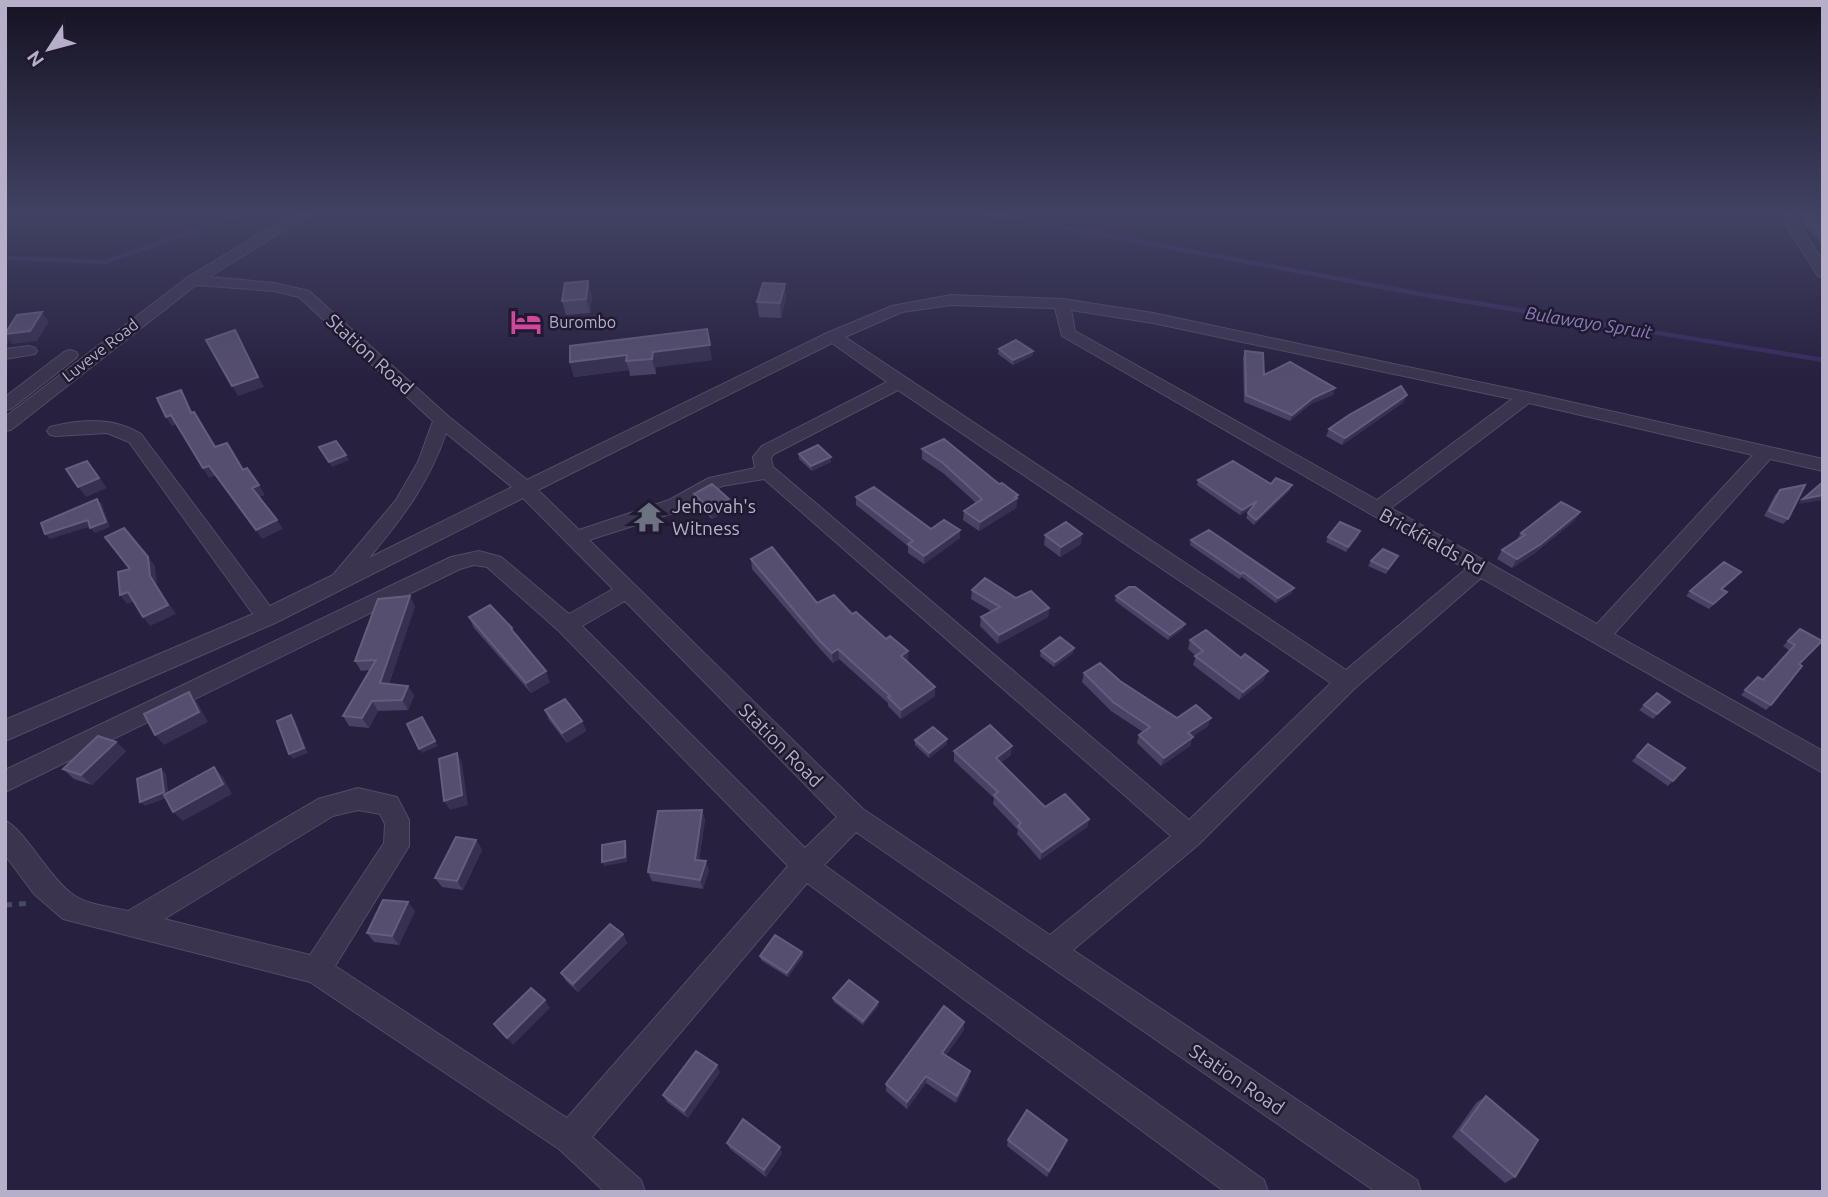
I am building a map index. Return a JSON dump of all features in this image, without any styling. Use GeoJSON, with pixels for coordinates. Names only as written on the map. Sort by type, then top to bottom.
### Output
{"type":"FeatureCollection","features":[{"type":"Feature","properties":{"kind":"street","name":"Luveve Road"},"geometry":{"type":"LineString","coordinates":[[5,405],[166,285],[193,269]]}},
{"type":"Feature","properties":{"kind":"street","name":"Luveve Road"},"geometry":{"type":"LineString","coordinates":[[5,426],[193,280],[212,269]]}},
{"type":"Feature","properties":{"kind":"street","name":"Station Road"},"geometry":{"type":"LineString","coordinates":[[193,280],[275,287],[304,294],[443,420],[526,489],[854,817],[1405,1192]]}},
{"type":"Feature","properties":{"kind":"street"},"geometry":{"type":"LineString","coordinates":[[5,731],[267,617],[834,337],[897,309],[922,303],[951,300],[1063,304],[1153,317],[1526,397],[1823,465]]}},
{"type":"Feature","properties":{"kind":"street","name":"Brickfields Rd"},"geometry":{"type":"LineString","coordinates":[[1063,304],[1068,333],[1823,763]]}},
{"type":"Feature","properties":{"kind":"street"},"geometry":{"type":"LineString","coordinates":[[834,337],[1347,681]]}},
{"type":"Feature","properties":{"kind":"street"},"geometry":{"type":"LineString","coordinates":[[5,354],[29,351]]}},
{"type":"Feature","properties":{"kind":"street"},"geometry":{"type":"LineString","coordinates":[[899,383],[768,450],[762,457],[761,464],[1190,836]]}},
{"type":"Feature","properties":{"kind":"street"},"geometry":{"type":"LineString","coordinates":[[1376,510],[1526,397]]}},
{"type":"Feature","properties":{"kind":"street"},"geometry":{"type":"LineString","coordinates":[[337,582],[404,504],[427,462],[443,420]]}},
{"type":"Feature","properties":{"kind":"street"},"geometry":{"type":"LineString","coordinates":[[56,431],[110,427],[121,429],[135,438],[267,617]]}},
{"type":"Feature","properties":{"kind":"street"},"geometry":{"type":"LineString","coordinates":[[1600,635],[1766,452]]}},
{"type":"Feature","properties":{"kind":"street"},"geometry":{"type":"LineString","coordinates":[[575,538],[676,505],[716,482],[739,475],[768,472]]}},
{"type":"Feature","properties":{"kind":"street"},"geometry":{"type":"LineString","coordinates":[[5,782],[463,560],[485,558],[494,562],[567,625],[805,866],[1252,1192]]}},
{"type":"Feature","properties":{"kind":"street"},"geometry":{"type":"LineString","coordinates":[[1050,952],[1190,836],[1347,681],[1480,568]]}},
{"type":"Feature","properties":{"kind":"street"},"geometry":{"type":"LineString","coordinates":[[567,625],[628,590]]}},
{"type":"Feature","properties":{"kind":"street"},"geometry":{"type":"LineString","coordinates":[[129,925],[327,807],[358,799],[388,805],[396,816],[399,829],[396,846],[316,970]]}},
{"type":"Feature","properties":{"kind":"street"},"geometry":{"type":"LineString","coordinates":[[570,1138],[805,866],[854,817]]}},
{"type":"Feature","properties":{"kind":"street"},"geometry":{"type":"LineString","coordinates":[[5,832],[24,862],[57,901],[73,911],[316,970],[570,1138],[629,1192]]}},
{"type":"Feature","properties":{"kind":"building"},"geometry":{"type":"Polygon","coordinates":[[[588,281],[586,299],[562,301],[565,283],[588,281]]]}},
{"type":"Feature","properties":{"kind":"building"},"geometry":{"type":"Polygon","coordinates":[[[763,283],[785,284],[780,303],[757,302],[763,283]]]}},
{"type":"Feature","properties":{"kind":"building"},"geometry":{"type":"Polygon","coordinates":[[[42,312],[30,331],[5,334],[17,315],[42,312]]]}},
{"type":"Feature","properties":{"kind":"building"},"geometry":{"type":"Polygon","coordinates":[[[707,329],[710,345],[653,352],[652,359],[626,361],[627,355],[570,362],[570,346],[707,329]]]}},
{"type":"Feature","properties":{"kind":"building"},"geometry":{"type":"Polygon","coordinates":[[[235,330],[258,377],[232,386],[206,340],[235,330]]]}},
{"type":"Feature","properties":{"kind":"building"},"geometry":{"type":"Polygon","coordinates":[[[1016,340],[1033,351],[1013,360],[999,349],[1016,340]]]}},
{"type":"Feature","properties":{"kind":"building"},"geometry":{"type":"Polygon","coordinates":[[[1245,351],[1263,353],[1264,375],[1290,362],[1335,388],[1313,398],[1292,415],[1246,395],[1245,351]]]}},
{"type":"Feature","properties":{"kind":"building"},"geometry":{"type":"Polygon","coordinates":[[[1401,386],[1407,395],[1345,438],[1329,429],[1349,415],[1401,386]]]}},
{"type":"Feature","properties":{"kind":"building"},"geometry":{"type":"Polygon","coordinates":[[[181,390],[191,413],[194,412],[215,447],[227,443],[243,470],[247,468],[259,485],[252,488],[277,520],[256,530],[209,466],[203,468],[171,415],[166,417],[157,398],[181,390]]]}},
{"type":"Feature","properties":{"kind":"building"},"geometry":{"type":"Polygon","coordinates":[[[944,439],[999,484],[1002,483],[1018,495],[1015,497],[1017,498],[980,522],[964,511],[982,499],[943,463],[922,449],[944,439]]]}},
{"type":"Feature","properties":{"kind":"building"},"geometry":{"type":"Polygon","coordinates":[[[336,441],[346,455],[329,462],[319,447],[336,441]]]}},
{"type":"Feature","properties":{"kind":"building"},"geometry":{"type":"Polygon","coordinates":[[[818,445],[831,457],[811,466],[799,454],[818,445]]]}},
{"type":"Feature","properties":{"kind":"building"},"geometry":{"type":"Polygon","coordinates":[[[87,461],[99,478],[78,487],[66,469],[87,461]]]}},
{"type":"Feature","properties":{"kind":"building"},"geometry":{"type":"Polygon","coordinates":[[[1233,461],[1271,484],[1276,478],[1292,485],[1256,520],[1248,513],[1257,501],[1242,510],[1198,480],[1233,461]]]}},
{"type":"Feature","properties":{"kind":"building"},"geometry":{"type":"Polygon","coordinates":[[[1823,482],[1823,495],[1803,499],[1823,482]]]}},
{"type":"Feature","properties":{"kind":"building"},"geometry":{"type":"Polygon","coordinates":[[[712,484],[729,499],[710,509],[694,494],[712,484]]]}},
{"type":"Feature","properties":{"kind":"building"},"geometry":{"type":"Polygon","coordinates":[[[1805,485],[1788,519],[1769,511],[1780,490],[1805,485]]]}},
{"type":"Feature","properties":{"kind":"building"},"geometry":{"type":"Polygon","coordinates":[[[874,487],[931,529],[944,520],[960,530],[924,556],[908,544],[913,541],[856,497],[874,487]]]}},
{"type":"Feature","properties":{"kind":"building"},"geometry":{"type":"Polygon","coordinates":[[[97,499],[106,522],[90,528],[88,520],[45,534],[41,523],[97,499]]]}},
{"type":"Feature","properties":{"kind":"building"},"geometry":{"type":"Polygon","coordinates":[[[1561,502],[1580,512],[1541,544],[1517,559],[1502,550],[1525,535],[1521,533],[1561,502]]]}},
{"type":"Feature","properties":{"kind":"building"},"geometry":{"type":"Polygon","coordinates":[[[1066,522],[1082,534],[1061,547],[1045,535],[1066,522]]]}},
{"type":"Feature","properties":{"kind":"building"},"geometry":{"type":"Polygon","coordinates":[[[1340,522],[1360,531],[1348,547],[1328,537],[1340,522]]]}},
{"type":"Feature","properties":{"kind":"building"},"geometry":{"type":"Polygon","coordinates":[[[124,528],[148,557],[150,576],[168,605],[143,617],[128,592],[120,595],[118,572],[130,569],[105,537],[124,528]]]}},
{"type":"Feature","properties":{"kind":"building"},"geometry":{"type":"Polygon","coordinates":[[[1209,530],[1294,588],[1278,598],[1243,572],[1241,574],[1191,540],[1209,530]]]}},
{"type":"Feature","properties":{"kind":"building"},"geometry":{"type":"Polygon","coordinates":[[[772,547],[817,603],[834,595],[852,614],[856,612],[886,639],[890,636],[908,651],[901,656],[935,687],[901,710],[888,697],[890,696],[838,649],[832,653],[751,559],[772,547]]]}},
{"type":"Feature","properties":{"kind":"building"},"geometry":{"type":"Polygon","coordinates":[[[1383,549],[1398,556],[1388,569],[1371,561],[1383,549]]]}},
{"type":"Feature","properties":{"kind":"building"},"geometry":{"type":"Polygon","coordinates":[[[1724,562],[1741,572],[1721,589],[1727,592],[1713,604],[1690,591],[1724,562]]]}},
{"type":"Feature","properties":{"kind":"building"},"geometry":{"type":"Polygon","coordinates":[[[985,578],[1016,598],[1031,591],[1049,608],[999,635],[981,617],[1000,607],[972,590],[985,578]]]}},
{"type":"Feature","properties":{"kind":"building"},"geometry":{"type":"Polygon","coordinates":[[[1129,587],[1135,587],[1185,624],[1170,635],[1116,596],[1129,587]]]}},
{"type":"Feature","properties":{"kind":"building"},"geometry":{"type":"Polygon","coordinates":[[[410,596],[380,683],[408,686],[402,700],[372,701],[362,718],[343,716],[376,660],[355,661],[378,599],[410,596]]]}},
{"type":"Feature","properties":{"kind":"building"},"geometry":{"type":"Polygon","coordinates":[[[490,605],[546,671],[526,683],[469,617],[490,605]]]}},
{"type":"Feature","properties":{"kind":"building"},"geometry":{"type":"Polygon","coordinates":[[[1800,629],[1822,641],[1799,664],[1802,666],[1771,705],[1745,690],[1758,677],[1763,680],[1795,645],[1788,641],[1800,629]]]}},
{"type":"Feature","properties":{"kind":"building"},"geometry":{"type":"Polygon","coordinates":[[[1206,630],[1241,658],[1245,654],[1268,671],[1243,692],[1195,656],[1203,651],[1190,640],[1206,630]]]}},
{"type":"Feature","properties":{"kind":"building"},"geometry":{"type":"Polygon","coordinates":[[[1060,637],[1074,648],[1055,662],[1041,651],[1060,637]]]}},
{"type":"Feature","properties":{"kind":"building"},"geometry":{"type":"Polygon","coordinates":[[[1100,663],[1120,681],[1177,718],[1196,705],[1211,718],[1188,733],[1193,737],[1164,758],[1139,735],[1150,727],[1113,702],[1084,673],[1100,663]]]}},
{"type":"Feature","properties":{"kind":"building"},"geometry":{"type":"Polygon","coordinates":[[[189,692],[199,712],[155,735],[144,714],[189,692]]]}},
{"type":"Feature","properties":{"kind":"building"},"geometry":{"type":"Polygon","coordinates":[[[1657,693],[1670,702],[1657,714],[1644,705],[1657,693]]]}},
{"type":"Feature","properties":{"kind":"building"},"geometry":{"type":"Polygon","coordinates":[[[565,699],[582,721],[562,733],[545,710],[565,699]]]}},
{"type":"Feature","properties":{"kind":"building"},"geometry":{"type":"Polygon","coordinates":[[[291,715],[304,748],[289,754],[277,721],[291,715]]]}},
{"type":"Feature","properties":{"kind":"building"},"geometry":{"type":"Polygon","coordinates":[[[422,717],[435,741],[419,749],[407,724],[422,717]]]}},
{"type":"Feature","properties":{"kind":"building"},"geometry":{"type":"Polygon","coordinates":[[[990,725],[1012,746],[996,758],[1045,807],[1065,794],[1089,819],[1042,852],[1018,826],[1021,823],[994,795],[998,792],[954,751],[990,725]]]}},
{"type":"Feature","properties":{"kind":"building"},"geometry":{"type":"Polygon","coordinates":[[[933,727],[947,739],[929,753],[915,740],[933,727]]]}},
{"type":"Feature","properties":{"kind":"building"},"geometry":{"type":"Polygon","coordinates":[[[98,736],[116,742],[81,775],[63,769],[98,736]]]}},
{"type":"Feature","properties":{"kind":"building"},"geometry":{"type":"Polygon","coordinates":[[[1648,744],[1685,768],[1673,781],[1637,756],[1648,744]]]}},
{"type":"Feature","properties":{"kind":"building"},"geometry":{"type":"Polygon","coordinates":[[[457,753],[462,795],[444,801],[439,759],[457,753]]]}},
{"type":"Feature","properties":{"kind":"building"},"geometry":{"type":"Polygon","coordinates":[[[214,767],[223,784],[173,812],[164,795],[214,767]]]}},
{"type":"Feature","properties":{"kind":"building"},"geometry":{"type":"Polygon","coordinates":[[[161,769],[164,792],[140,802],[137,779],[161,769]]]}},
{"type":"Feature","properties":{"kind":"building"},"geometry":{"type":"Polygon","coordinates":[[[702,810],[695,860],[706,861],[700,880],[648,872],[658,811],[702,810]]]}},
{"type":"Feature","properties":{"kind":"building"},"geometry":{"type":"Polygon","coordinates":[[[456,837],[476,840],[457,881],[435,878],[456,837]]]}},
{"type":"Feature","properties":{"kind":"building"},"geometry":{"type":"Polygon","coordinates":[[[625,841],[625,857],[602,862],[602,845],[625,841]]]}},
{"type":"Feature","properties":{"kind":"building"},"geometry":{"type":"Polygon","coordinates":[[[383,900],[408,902],[392,936],[367,933],[383,900]]]}},
{"type":"Feature","properties":{"kind":"building"},"geometry":{"type":"Polygon","coordinates":[[[610,924],[623,934],[573,984],[561,973],[610,924]]]}},
{"type":"Feature","properties":{"kind":"building"},"geometry":{"type":"Polygon","coordinates":[[[775,935],[802,952],[787,973],[760,956],[775,935]]]}},
{"type":"Feature","properties":{"kind":"building"},"geometry":{"type":"Polygon","coordinates":[[[849,980],[878,1002],[863,1021],[833,998],[849,980]]]}},
{"type":"Feature","properties":{"kind":"building"},"geometry":{"type":"Polygon","coordinates":[[[531,988],[545,1000],[507,1038],[494,1024],[531,988]]]}},
{"type":"Feature","properties":{"kind":"building"},"geometry":{"type":"Polygon","coordinates":[[[944,1006],[964,1022],[942,1053],[970,1071],[957,1096],[926,1076],[907,1102],[886,1084],[944,1006]]]}},
{"type":"Feature","properties":{"kind":"building"},"geometry":{"type":"Polygon","coordinates":[[[696,1051],[717,1065],[684,1111],[663,1095],[696,1051]]]}},
{"type":"Feature","properties":{"kind":"building"},"geometry":{"type":"Polygon","coordinates":[[[1486,1096],[1538,1140],[1515,1177],[1461,1130],[1486,1096]]]}},
{"type":"Feature","properties":{"kind":"building"},"geometry":{"type":"Polygon","coordinates":[[[1027,1110],[1067,1140],[1049,1171],[1008,1140],[1027,1110]]]}},
{"type":"Feature","properties":{"kind":"building"},"geometry":{"type":"Polygon","coordinates":[[[743,1119],[780,1147],[764,1170],[727,1143],[743,1119]]]}},
{"type":"Feature","properties":{"kind":"waterway","name":"Bulawayo Spruit"},"geometry":{"type":"LineString","coordinates":[[1285,269],[1420,294],[1823,360]]}},
{"type":"Feature","properties":{"kind":"place","name":"Burombo"},"geometry":{"type":"Point","coordinates":[526,322]}},
{"type":"Feature","properties":{"kind":"place","name":"Jehovah's Witness"},"geometry":{"type":"Point","coordinates":[649,517]}}]}
